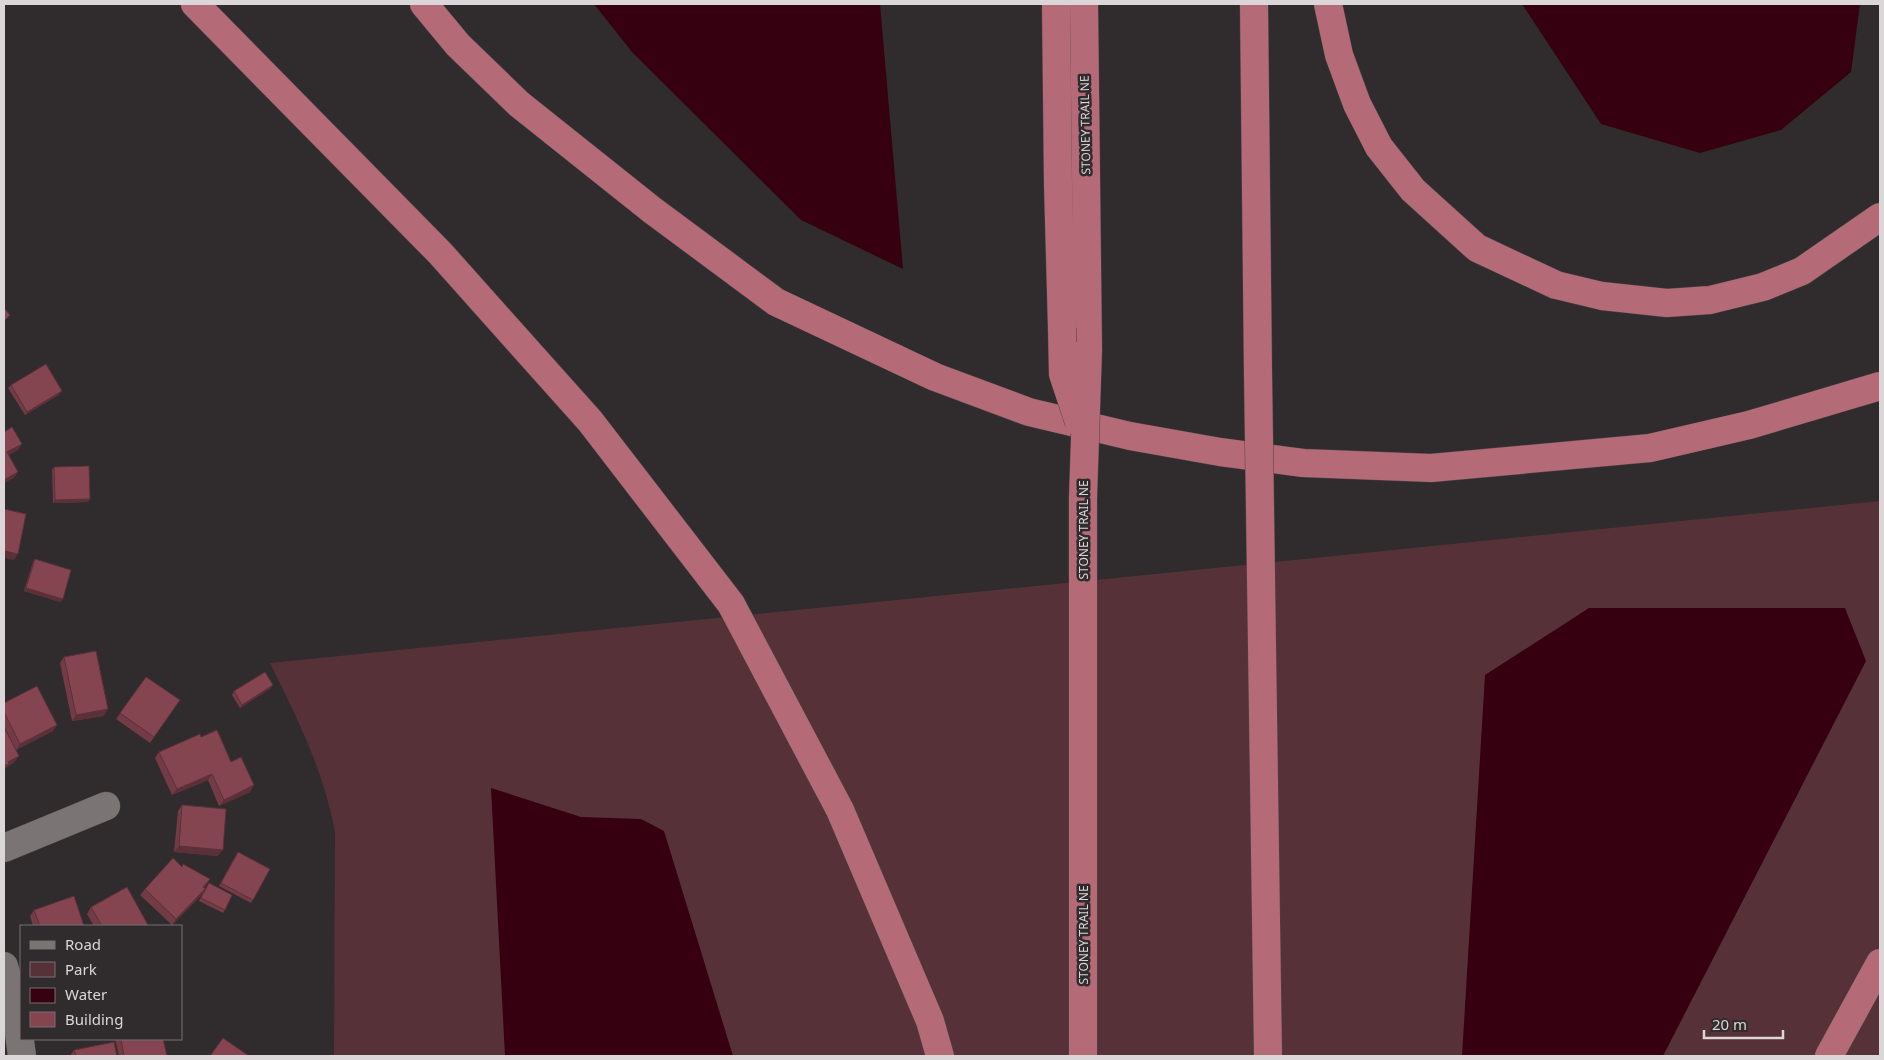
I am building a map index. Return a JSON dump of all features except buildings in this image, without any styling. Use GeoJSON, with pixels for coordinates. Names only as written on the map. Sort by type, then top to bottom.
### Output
{"type":"FeatureCollection","features":[{"type":"Feature","properties":{"kind":"highway"},"geometry":{"type":"LineString","coordinates":[[195,4],[440,252],[590,421],[731,604],[840,810],[930,1021],[940,1056]]}},
{"type":"Feature","properties":{"kind":"highway"},"geometry":{"type":"LineString","coordinates":[[424,4],[458,44],[519,104],[667,222],[776,302],[935,377],[1029,412],[1130,436],[1220,452],[1303,463],[1431,468],[1650,448],[1749,426],[1880,386]]}},
{"type":"Feature","properties":{"kind":"highway"},"geometry":{"type":"LineString","coordinates":[[1056,4],[1063,374],[1084,436]]}},
{"type":"Feature","properties":{"kind":"highway","name":"STONEY TRAIL NE"},"geometry":{"type":"LineString","coordinates":[[1083,1056],[1083,498],[1088,350],[1084,4]]}},
{"type":"Feature","properties":{"kind":"highway"},"geometry":{"type":"LineString","coordinates":[[1254,4],[1268,1056]]}},
{"type":"Feature","properties":{"kind":"highway"},"geometry":{"type":"LineString","coordinates":[[1328,4],[1339,55],[1357,104],[1379,147],[1413,190],[1478,248],[1556,285],[1602,296],[1667,304],[1710,300],[1763,287],[1802,271],[1880,217]]}},
{"type":"Feature","properties":{"kind":"highway"},"geometry":{"type":"LineString","coordinates":[[1829,1056],[1880,964]]}},
{"type":"Feature","properties":{"kind":"street"},"geometry":{"type":"LineString","coordinates":[[4,848],[106,806]]}},
{"type":"Feature","properties":{"kind":"street"},"geometry":{"type":"LineString","coordinates":[[4,966],[16,1010],[22,1056]]}},
{"type":"Feature","properties":{"kind":"green space"},"geometry":{"type":"Polygon","coordinates":[[[1880,501],[1880,1056],[334,1056],[335,832],[317,766],[300,725],[270,663],[1880,501]]]}},
{"type":"Feature","properties":{"kind":"water"},"geometry":{"type":"Polygon","coordinates":[[[594,4],[880,4],[903,269],[801,220],[632,52],[594,4]]]}},
{"type":"Feature","properties":{"kind":"water"},"geometry":{"type":"Polygon","coordinates":[[[1522,4],[1860,4],[1851,72],[1781,130],[1700,153],[1601,124],[1522,4]]]}},
{"type":"Feature","properties":{"kind":"water"},"geometry":{"type":"Polygon","coordinates":[[[1589,608],[1845,608],[1866,661],[1663,1056],[1462,1056],[1485,675],[1589,608]]]}},
{"type":"Feature","properties":{"kind":"water"},"geometry":{"type":"Polygon","coordinates":[[[491,788],[581,817],[641,819],[664,831],[733,1056],[505,1056],[491,788]]]}}]}
